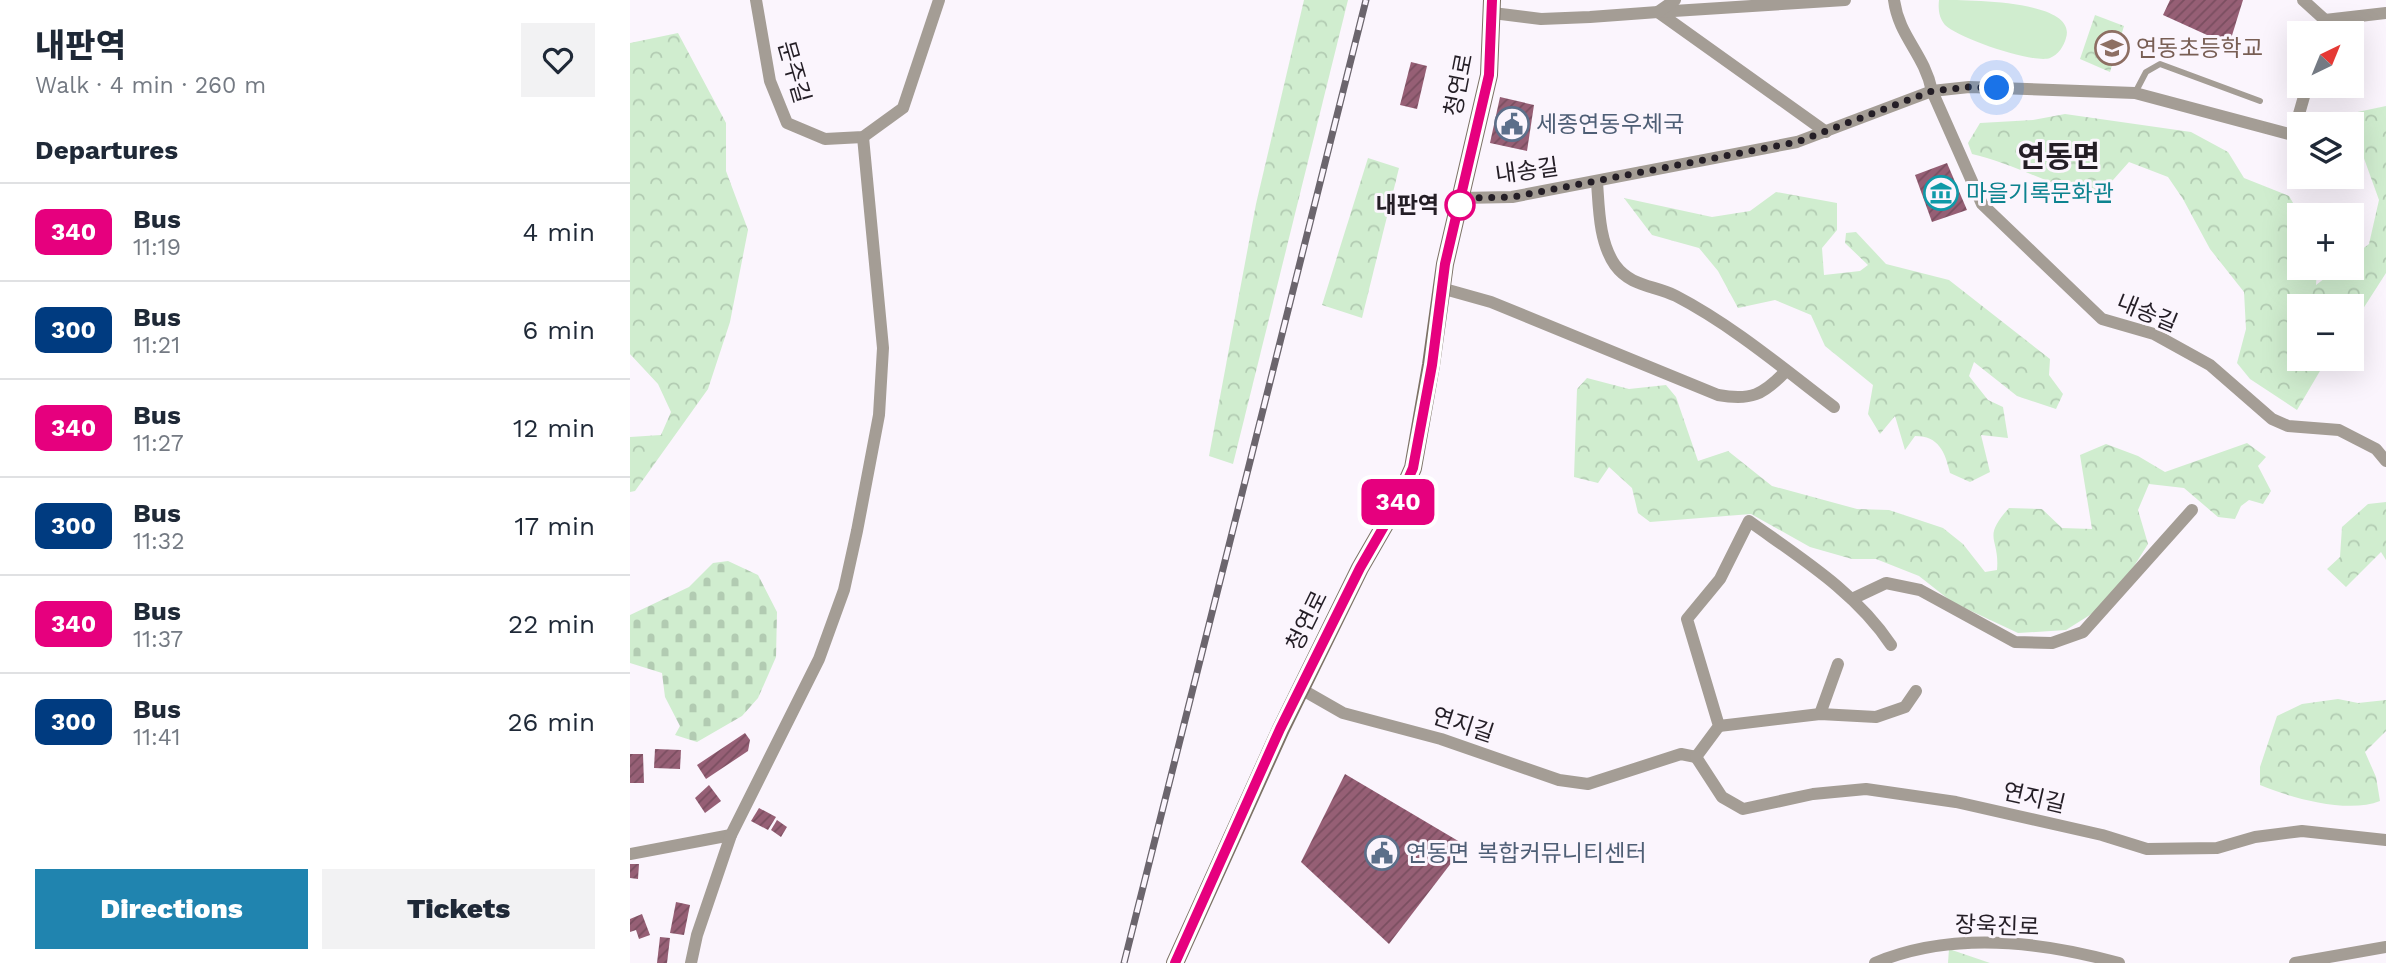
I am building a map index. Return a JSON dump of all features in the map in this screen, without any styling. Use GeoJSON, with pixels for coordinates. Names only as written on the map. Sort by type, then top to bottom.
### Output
{"type":"FeatureCollection","features":[{"type":"Feature","properties":{"kind":"main road","name":"청연로"},"geometry":{"type":"LineString","coordinates":[[1175,963],[1301,689],[1413,468],[1432,365],[1441,288],[1489,75],[1493,7]]}},
{"type":"Feature","properties":{"kind":"street","name":"문주길"},"geometry":{"type":"LineString","coordinates":[[756,0],[769,81],[787,123],[825,139],[863,137]]}},
{"type":"Feature","properties":{"kind":"street"},"geometry":{"type":"LineString","coordinates":[[691,963],[697,934],[731,835],[815,667],[844,590],[879,415],[883,348],[863,137],[903,108],[939,0]]}},
{"type":"Feature","properties":{"kind":"street"},"geometry":{"type":"LineString","coordinates":[[1675,0],[1658,12],[1826,132]]}},
{"type":"Feature","properties":{"kind":"street","name":"청연로"},"geometry":{"type":"LineString","coordinates":[[1493,7],[1541,19],[1845,0]]}},
{"type":"Feature","properties":{"kind":"street"},"geometry":{"type":"LineString","coordinates":[[1894,0],[1897,21],[1927,66],[1932,91]]}},
{"type":"Feature","properties":{"kind":"street"},"geometry":{"type":"LineString","coordinates":[[2303,0],[2325,20],[2386,13]]}},
{"type":"Feature","properties":{"kind":"street","name":"내송길"},"geometry":{"type":"LineString","coordinates":[[1461,198],[1513,197],[1797,142],[1932,91],[1969,87],[2136,93],[2293,135],[2304,98]]}},
{"type":"Feature","properties":{"kind":"street","name":"내송길"},"geometry":{"type":"LineString","coordinates":[[1932,91],[1982,204],[2102,319],[2154,334],[2210,365],[2272,419],[2288,426],[2339,430],[2376,449],[2386,461]]}},
{"type":"Feature","properties":{"kind":"street"},"geometry":{"type":"LineString","coordinates":[[1597,182],[1600,226],[1615,264],[1632,282],[1675,295],[1834,407]]}},
{"type":"Feature","properties":{"kind":"street"},"geometry":{"type":"LineString","coordinates":[[1441,288],[1503,307],[1718,395],[1745,400],[1772,386],[1786,371]]}},
{"type":"Feature","properties":{"kind":"street"},"geometry":{"type":"LineString","coordinates":[[1852,598],[1886,583],[1920,590],[2015,642],[2052,643],[2083,632],[2192,510]]}},
{"type":"Feature","properties":{"kind":"street"},"geometry":{"type":"LineString","coordinates":[[1719,726],[1687,619],[1720,579],[1749,521],[1852,598],[1875,621],[1891,645]]}},
{"type":"Feature","properties":{"kind":"street"},"geometry":{"type":"LineString","coordinates":[[1820,714],[1838,664]]}},
{"type":"Feature","properties":{"kind":"street","name":"연지길"},"geometry":{"type":"LineString","coordinates":[[1301,689],[1343,713],[1441,739],[1559,780],[1588,784],[1681,754],[1696,757],[1722,797],[1743,809],[1813,794],[1866,789],[1956,802],[2102,835],[2147,849],[2217,848],[2255,837],[2302,831],[2386,840]]}},
{"type":"Feature","properties":{"kind":"street"},"geometry":{"type":"LineString","coordinates":[[1696,757],[1719,726],[1820,714],[1876,717],[1905,707],[1916,691]]}},
{"type":"Feature","properties":{"kind":"street"},"geometry":{"type":"LineString","coordinates":[[630,854],[731,835]]}},
{"type":"Feature","properties":{"kind":"street","name":"장욱진로"},"geometry":{"type":"LineString","coordinates":[[1875,963],[1908,949],[1969,942],[2023,944],[2119,963]]}},
{"type":"Feature","properties":{"kind":"street"},"geometry":{"type":"LineString","coordinates":[[2295,963],[2386,947]]}},
{"type":"Feature","properties":{"kind":"lane"},"geometry":{"type":"LineString","coordinates":[[2136,93],[2146,72],[2160,64],[2260,101]]}},
{"type":"Feature","properties":{"kind":"green space"},"geometry":{"type":"Polygon","coordinates":[[[1304,0],[1348,0],[1233,464],[1209,456],[1256,204],[1304,0]]]}},
{"type":"Feature","properties":{"kind":"green space"},"geometry":{"type":"Polygon","coordinates":[[[1939,0],[1995,2],[2039,9],[2055,16],[2065,25],[2066,38],[2058,52],[2050,58],[2028,57],[1996,49],[1945,25],[1939,13],[1939,0]]]}},
{"type":"Feature","properties":{"kind":"green space"},"geometry":{"type":"Polygon","coordinates":[[[2095,15],[2124,26],[2110,72],[2080,59],[2095,15]]]}},
{"type":"Feature","properties":{"kind":"green space"},"geometry":{"type":"Polygon","coordinates":[[[678,33],[726,123],[726,171],[748,230],[730,322],[708,389],[635,491],[630,492],[630,437],[661,435],[671,412],[658,384],[630,354],[630,43],[678,33]]]}},
{"type":"Feature","properties":{"kind":"green space"},"geometry":{"type":"Polygon","coordinates":[[[2386,106],[2386,273],[2364,307],[2364,294],[2287,294],[2287,371],[2320,371],[2297,410],[2250,379],[2237,363],[2246,329],[2244,292],[2210,249],[2168,177],[2129,162],[2097,198],[1972,154],[1968,143],[1980,123],[2033,120],[2065,114],[2191,132],[2228,152],[2244,178],[2289,196],[2293,203],[2287,203],[2287,280],[2316,280],[2316,285],[2322,280],[2364,280],[2364,248],[2369,244],[2379,200],[2364,158],[2364,112],[2358,112],[2386,106]]]}},
{"type":"Feature","properties":{"kind":"green space"},"geometry":{"type":"Polygon","coordinates":[[[1368,158],[1399,168],[1362,318],[1322,305],[1368,158]]]}},
{"type":"Feature","properties":{"kind":"green space"},"geometry":{"type":"Polygon","coordinates":[[[1776,192],[1837,203],[1837,230],[1822,248],[1824,275],[1860,271],[1868,265],[1845,243],[1846,233],[1856,232],[1886,264],[1949,280],[2050,359],[2049,375],[2063,394],[2056,409],[2017,396],[1974,362],[1969,376],[1988,400],[2003,407],[2008,438],[1981,435],[1990,472],[1970,482],[1950,473],[1943,452],[1930,439],[1915,436],[1905,450],[1895,416],[1880,434],[1868,414],[1873,385],[1825,346],[1811,315],[1775,300],[1738,308],[1718,271],[1699,248],[1652,235],[1624,198],[1712,217],[1750,211],[1776,192]]]}},
{"type":"Feature","properties":{"kind":"green space"},"geometry":{"type":"Polygon","coordinates":[[[1587,378],[1629,389],[1666,385],[1676,397],[1698,461],[1728,451],[1772,486],[1857,509],[1889,510],[1943,528],[1963,544],[1985,572],[1997,570],[1994,533],[2009,508],[2042,509],[2062,528],[2092,529],[2080,455],[2106,444],[2138,456],[2165,472],[2247,443],[2266,457],[2258,466],[2271,491],[2263,504],[2249,500],[2241,506],[2235,519],[2218,517],[2184,488],[2149,484],[2138,510],[2148,544],[2112,601],[2066,630],[2018,633],[1952,602],[1919,576],[1876,559],[1852,559],[1810,547],[1751,514],[1650,522],[1638,513],[1632,488],[1609,467],[1598,483],[1574,477],[1577,389],[1587,378]]]}},
{"type":"Feature","properties":{"kind":"green space"},"geometry":{"type":"Polygon","coordinates":[[[2386,502],[2386,560],[2381,552],[2346,587],[2327,569],[2340,557],[2342,527],[2368,504],[2386,502]]]}},
{"type":"Feature","properties":{"kind":"green space"},"geometry":{"type":"Polygon","coordinates":[[[728,561],[758,575],[777,612],[776,657],[758,698],[742,716],[697,742],[675,735],[680,726],[665,697],[662,673],[630,663],[630,615],[689,587],[713,563],[728,561]]]}},
{"type":"Feature","properties":{"kind":"green space"},"geometry":{"type":"Polygon","coordinates":[[[2338,699],[2358,703],[2386,700],[2386,731],[2365,752],[2376,777],[2380,801],[2352,806],[2320,803],[2260,785],[2260,767],[2277,716],[2302,704],[2338,699]]]}},
{"type":"Feature","properties":{"kind":"green space"},"geometry":{"type":"Polygon","coordinates":[[[1949,949],[1990,963],[1948,963],[1949,949]]]}},
{"type":"Feature","properties":{"kind":"building","name":"연동초등학교"},"geometry":{"type":"Polygon","coordinates":[[[2170,0],[2243,0],[2229,45],[2163,15],[2170,0]]]}},
{"type":"Feature","properties":{"kind":"building"},"geometry":{"type":"Polygon","coordinates":[[[1411,62],[1427,66],[1417,109],[1400,105],[1411,62]]]}},
{"type":"Feature","properties":{"kind":"building","name":"세종연동우체국"},"geometry":{"type":"Polygon","coordinates":[[[1500,97],[1534,105],[1527,151],[1490,143],[1500,97]]]}},
{"type":"Feature","properties":{"kind":"building","name":"마을기록문화관"},"geometry":{"type":"Polygon","coordinates":[[[1947,163],[1967,210],[1932,222],[1915,175],[1947,163]]]}},
{"type":"Feature","properties":{"kind":"building"},"geometry":{"type":"Polygon","coordinates":[[[745,733],[750,740],[748,751],[706,779],[697,765],[745,733]]]}},
{"type":"Feature","properties":{"kind":"building"},"geometry":{"type":"Polygon","coordinates":[[[655,749],[681,750],[680,769],[654,768],[655,749]]]}},
{"type":"Feature","properties":{"kind":"building"},"geometry":{"type":"Polygon","coordinates":[[[630,754],[643,754],[644,783],[630,783],[630,754]]]}},
{"type":"Feature","properties":{"kind":"building","name":"연동면 복합커뮤니티센터"},"geometry":{"type":"Polygon","coordinates":[[[1345,774],[1465,845],[1389,944],[1301,862],[1345,774]]]}},
{"type":"Feature","properties":{"kind":"building"},"geometry":{"type":"Polygon","coordinates":[[[709,785],[721,801],[705,813],[695,798],[709,785]]]}},
{"type":"Feature","properties":{"kind":"building"},"geometry":{"type":"Polygon","coordinates":[[[759,808],[776,817],[768,830],[751,821],[759,808]]]}},
{"type":"Feature","properties":{"kind":"building"},"geometry":{"type":"Polygon","coordinates":[[[777,820],[787,827],[781,837],[771,830],[777,820]]]}},
{"type":"Feature","properties":{"kind":"building"},"geometry":{"type":"Polygon","coordinates":[[[630,864],[639,864],[638,879],[630,878],[630,864]]]}},
{"type":"Feature","properties":{"kind":"building"},"geometry":{"type":"Polygon","coordinates":[[[676,902],[690,905],[684,935],[670,933],[676,902]]]}},
{"type":"Feature","properties":{"kind":"building"},"geometry":{"type":"Polygon","coordinates":[[[642,914],[650,935],[639,939],[636,930],[630,932],[630,919],[642,914]]]}},
{"type":"Feature","properties":{"kind":"building"},"geometry":{"type":"Polygon","coordinates":[[[660,937],[670,938],[667,963],[657,963],[660,937]]]}},
{"type":"Feature","properties":{"kind":"railway"},"geometry":{"type":"LineString","coordinates":[[1124,963],[1366,0]]}},
{"type":"Feature","properties":{"kind":"bus line","name":"340"},"geometry":{"type":"LineString","coordinates":[[1175,963],[1280,729],[1413,468],[1432,365],[1445,264],[1489,75],[1493,35],[1492,0]]}},
{"type":"Feature","properties":{"kind":"place","name":"연동초등학교"},"geometry":{"type":"Point","coordinates":[2112,48]}},
{"type":"Feature","properties":{"kind":"place","name":"세종연동우체국"},"geometry":{"type":"Point","coordinates":[1512,124]}},
{"type":"Feature","properties":{"kind":"place","name":"마을기록문화관"},"geometry":{"type":"Point","coordinates":[1941,193]}},
{"type":"Feature","properties":{"kind":"place","name":"내판역"},"geometry":{"type":"Point","coordinates":[1460,205]}},
{"type":"Feature","properties":{"kind":"place","name":"연동면 복합커뮤니티센터"},"geometry":{"type":"Point","coordinates":[1382,853]}},
{"type":"Feature","properties":{"kind":"district","name":"연동면"},"geometry":{"type":"Point","coordinates":[2059,156]}},
{"type":"Feature","properties":{"kind":"route"},"geometry":{"type":"LineString","coordinates":[[1460,205],[1461,198],[1513,197],[1797,142],[1932,91],[1969,87],[1997,88]]}}]}
